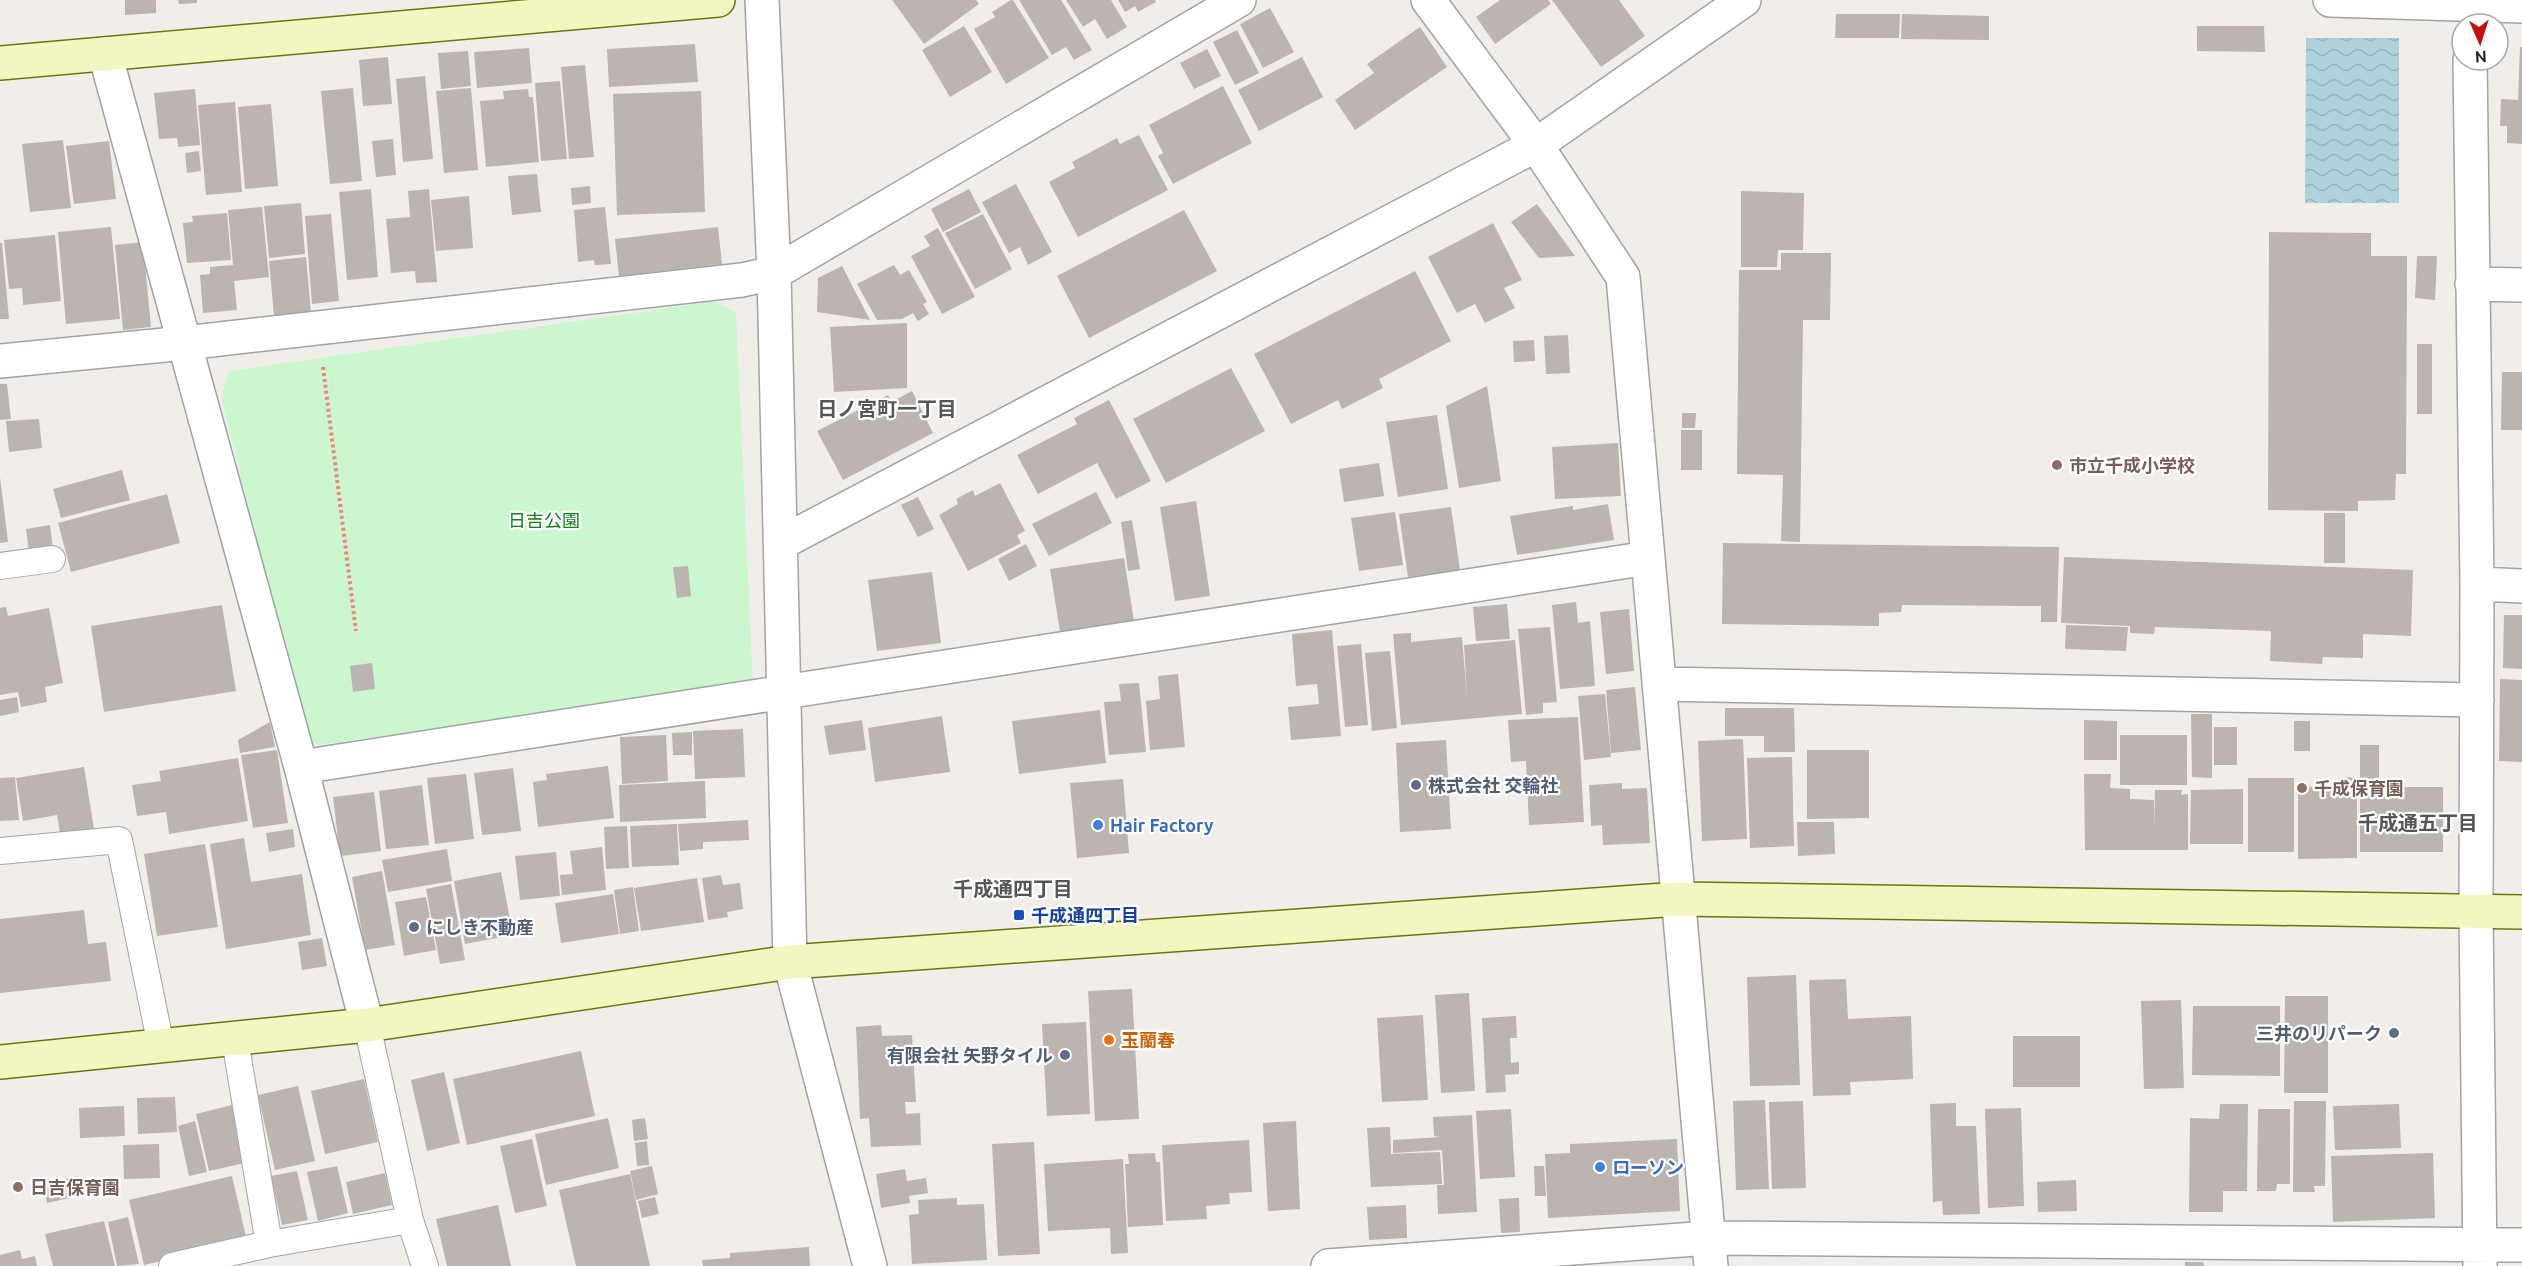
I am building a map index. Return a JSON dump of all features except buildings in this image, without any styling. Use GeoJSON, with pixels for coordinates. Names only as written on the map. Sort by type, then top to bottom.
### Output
{"type":"FeatureCollection","features":[{"type":"Feature","properties":{"kind":"street"},"geometry":{"type":"LineString","coordinates":[[0,63],[718,0]]}},
{"type":"Feature","properties":{"kind":"street"},"geometry":{"type":"LineString","coordinates":[[762,0],[774,273],[790,962],[870,1266]]}},
{"type":"Feature","properties":{"kind":"street"},"geometry":{"type":"LineString","coordinates":[[0,361],[185,343],[742,280],[774,273],[1239,0]]}},
{"type":"Feature","properties":{"kind":"street"},"geometry":{"type":"LineString","coordinates":[[1428,0],[1536,145],[1623,277],[1710,1252]]}},
{"type":"Feature","properties":{"kind":"street"},"geometry":{"type":"LineString","coordinates":[[781,543],[1536,145],[1744,0]]}},
{"type":"Feature","properties":{"kind":"street"},"geometry":{"type":"LineString","coordinates":[[2330,0],[2470,9],[2522,6]]}},
{"type":"Feature","properties":{"kind":"street"},"geometry":{"type":"LineString","coordinates":[[105,54],[301,767],[367,1025]]}},
{"type":"Feature","properties":{"kind":"street"},"geometry":{"type":"LineString","coordinates":[[2470,72],[2477,584],[2476,911],[2479,1255]]}},
{"type":"Feature","properties":{"kind":"street"},"geometry":{"type":"LineString","coordinates":[[2472,284],[2522,285]]}},
{"type":"Feature","properties":{"kind":"street"},"geometry":{"type":"LineString","coordinates":[[301,767],[1648,558]]}},
{"type":"Feature","properties":{"kind":"street"},"geometry":{"type":"LineString","coordinates":[[2477,584],[2522,586]]}},
{"type":"Feature","properties":{"kind":"street"},"geometry":{"type":"LineString","coordinates":[[1659,684],[2477,700]]}},
{"type":"Feature","properties":{"kind":"street"},"geometry":{"type":"LineString","coordinates":[[0,1062],[367,1025],[790,962],[1678,899],[2522,912]]}},
{"type":"Feature","properties":{"kind":"street"},"geometry":{"type":"LineString","coordinates":[[1328,1266],[1710,1252],[2479,1255],[2522,1245]]}},
{"type":"Feature","properties":{"kind":"lane"},"geometry":{"type":"LineString","coordinates":[[0,566],[52,560]]}},
{"type":"Feature","properties":{"kind":"lane"},"geometry":{"type":"LineString","coordinates":[[0,851],[119,840],[161,1046]]}},
{"type":"Feature","properties":{"kind":"lane"},"geometry":{"type":"LineString","coordinates":[[367,1025],[410,1220],[425,1266]]}},
{"type":"Feature","properties":{"kind":"lane"},"geometry":{"type":"LineString","coordinates":[[235,1040],[270,1244]]}},
{"type":"Feature","properties":{"kind":"lane"},"geometry":{"type":"LineString","coordinates":[[172,1266],[270,1244],[410,1220]]}},
{"type":"Feature","properties":{"kind":"path"},"geometry":{"type":"LineString","coordinates":[[318,328],[356,631]]}},
{"type":"Feature","properties":{"kind":"green space","name":"日吉公園"},"geometry":{"type":"Polygon","coordinates":[[[716,301],[736,313],[753,684],[318,745],[306,735],[221,398],[229,371],[716,301]]]}},
{"type":"Feature","properties":{"kind":"water"},"geometry":{"type":"Polygon","coordinates":[[[2306,38],[2399,38],[2399,203],[2305,203],[2306,38]]]}},
{"type":"Feature","properties":{"kind":"place","name":"市立千成小学校"},"geometry":{"type":"Point","coordinates":[2057,465]}},
{"type":"Feature","properties":{"kind":"place","name":"株式会社 交輪社"},"geometry":{"type":"Point","coordinates":[1416,785]}},
{"type":"Feature","properties":{"kind":"place","name":"千成保育園"},"geometry":{"type":"Point","coordinates":[2302,788]}},
{"type":"Feature","properties":{"kind":"place","name":"Hair Factory"},"geometry":{"type":"Point","coordinates":[1098,825]}},
{"type":"Feature","properties":{"kind":"place","name":"千成通四丁目"},"geometry":{"type":"Point","coordinates":[1019,915]}},
{"type":"Feature","properties":{"kind":"place","name":"にしき不動産"},"geometry":{"type":"Point","coordinates":[414,927]}},
{"type":"Feature","properties":{"kind":"place","name":"三井のリパーク"},"geometry":{"type":"Point","coordinates":[2394,1033]}},
{"type":"Feature","properties":{"kind":"place","name":"玉蘭春"},"geometry":{"type":"Point","coordinates":[1109,1040]}},
{"type":"Feature","properties":{"kind":"place","name":"有限会社 矢野タイル"},"geometry":{"type":"Point","coordinates":[1065,1055]}},
{"type":"Feature","properties":{"kind":"place","name":"ローソン"},"geometry":{"type":"Point","coordinates":[1600,1167]}},
{"type":"Feature","properties":{"kind":"place","name":"日吉保育園"},"geometry":{"type":"Point","coordinates":[18,1187]}},
{"type":"Feature","properties":{"kind":"district","name":"日ノ宮町一丁目"},"geometry":{"type":"Point","coordinates":[887,408]}},
{"type":"Feature","properties":{"kind":"district","name":"千成通五丁目"},"geometry":{"type":"Point","coordinates":[2418,822]}},
{"type":"Feature","properties":{"kind":"district","name":"千成通四丁目"},"geometry":{"type":"Point","coordinates":[1013,888]}}]}
